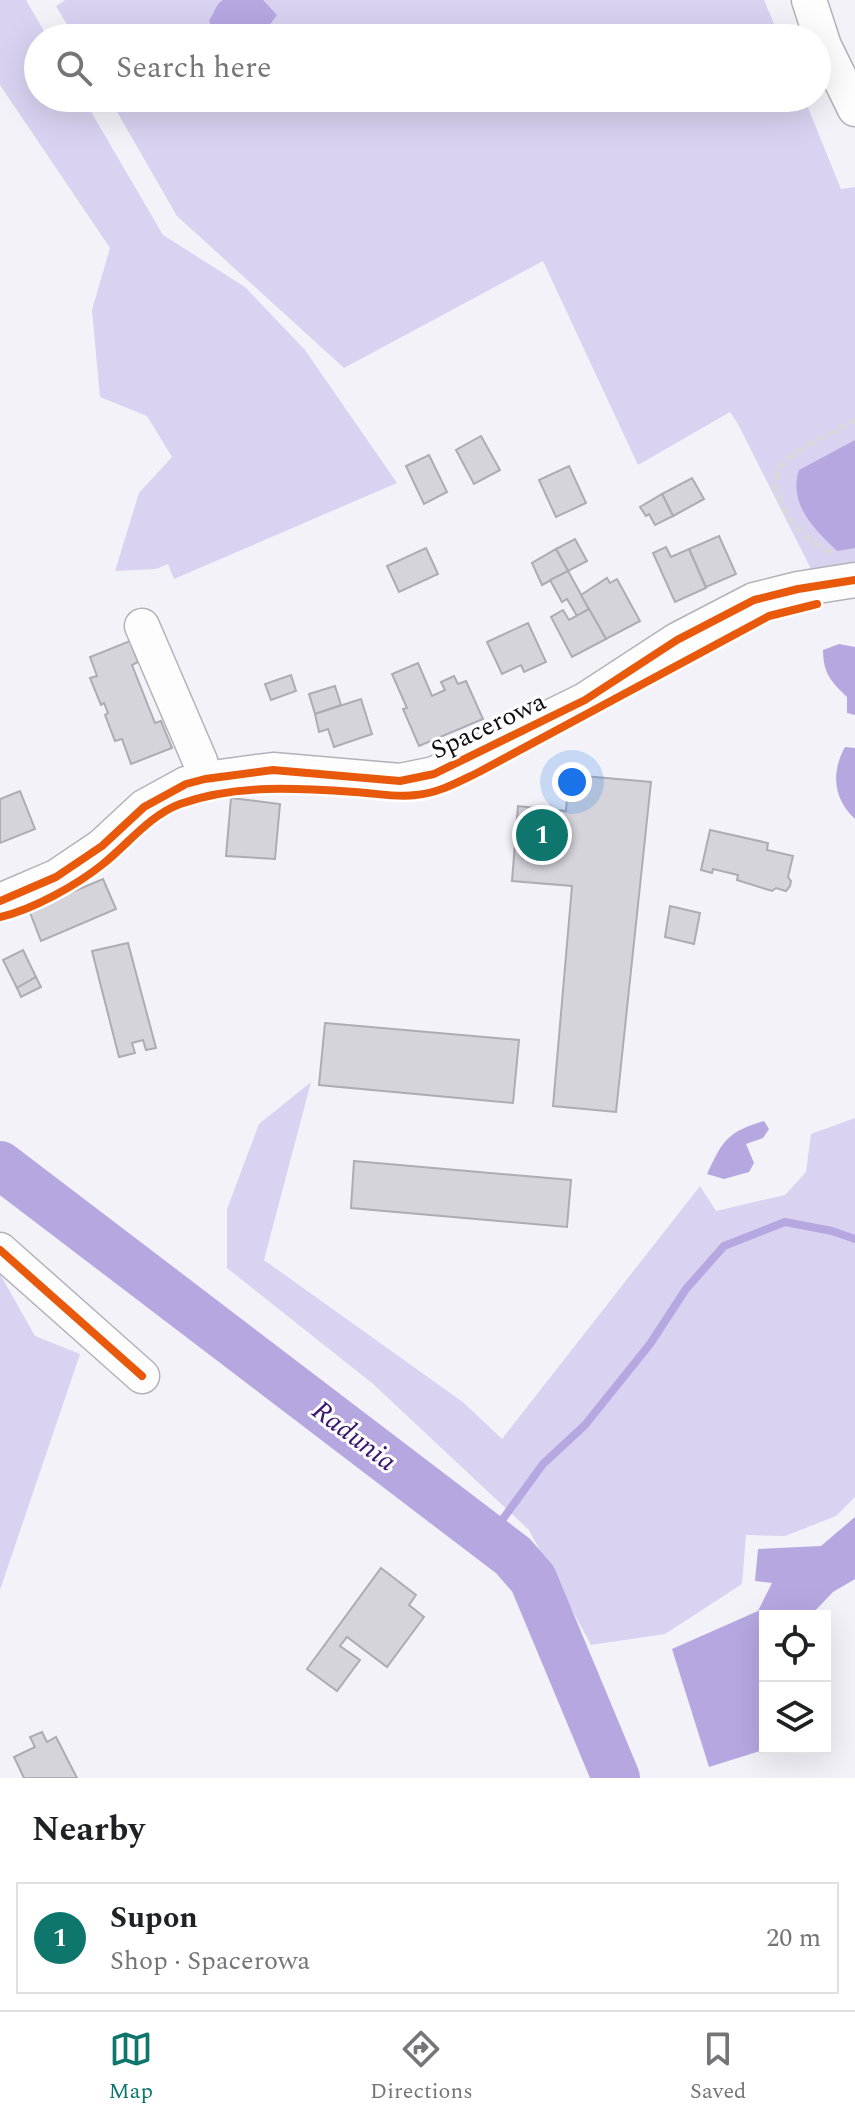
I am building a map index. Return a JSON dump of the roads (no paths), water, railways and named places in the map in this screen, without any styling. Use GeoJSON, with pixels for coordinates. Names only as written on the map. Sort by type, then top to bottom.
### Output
{"type":"FeatureCollection","features":[{"type":"Feature","properties":{"kind":"street"},"geometry":{"type":"LineString","coordinates":[[809,0],[817,24]]}},
{"type":"Feature","properties":{"kind":"street"},"geometry":{"type":"LineString","coordinates":[[831,60],[855,109]]}},
{"type":"Feature","properties":{"kind":"street","name":"Spacerowa"},"geometry":{"type":"LineString","coordinates":[[0,901],[56,877],[102,846],[144,807],[186,784],[273,770],[400,781],[434,774],[585,700],[677,640],[754,600],[798,589],[845,568]]}},
{"type":"Feature","properties":{"kind":"street"},"geometry":{"type":"LineString","coordinates":[[142,626],[205,779]]}},
{"type":"Feature","properties":{"kind":"street"},"geometry":{"type":"LineString","coordinates":[[0,1250],[142,1376]]}},
{"type":"Feature","properties":{"kind":"waterway","name":"Radunia"},"geometry":{"type":"LineString","coordinates":[[0,1165],[513,1556],[533,1579],[616,1778]]}},
{"type":"Feature","properties":{"kind":"waterway"},"geometry":{"type":"LineString","coordinates":[[489,1538],[543,1464],[585,1425],[650,1344],[686,1289],[724,1246],[785,1222],[855,1239]]}},
{"type":"Feature","properties":{"kind":"place","name":"Supon"},"geometry":{"type":"Point","coordinates":[542,835]}}]}
